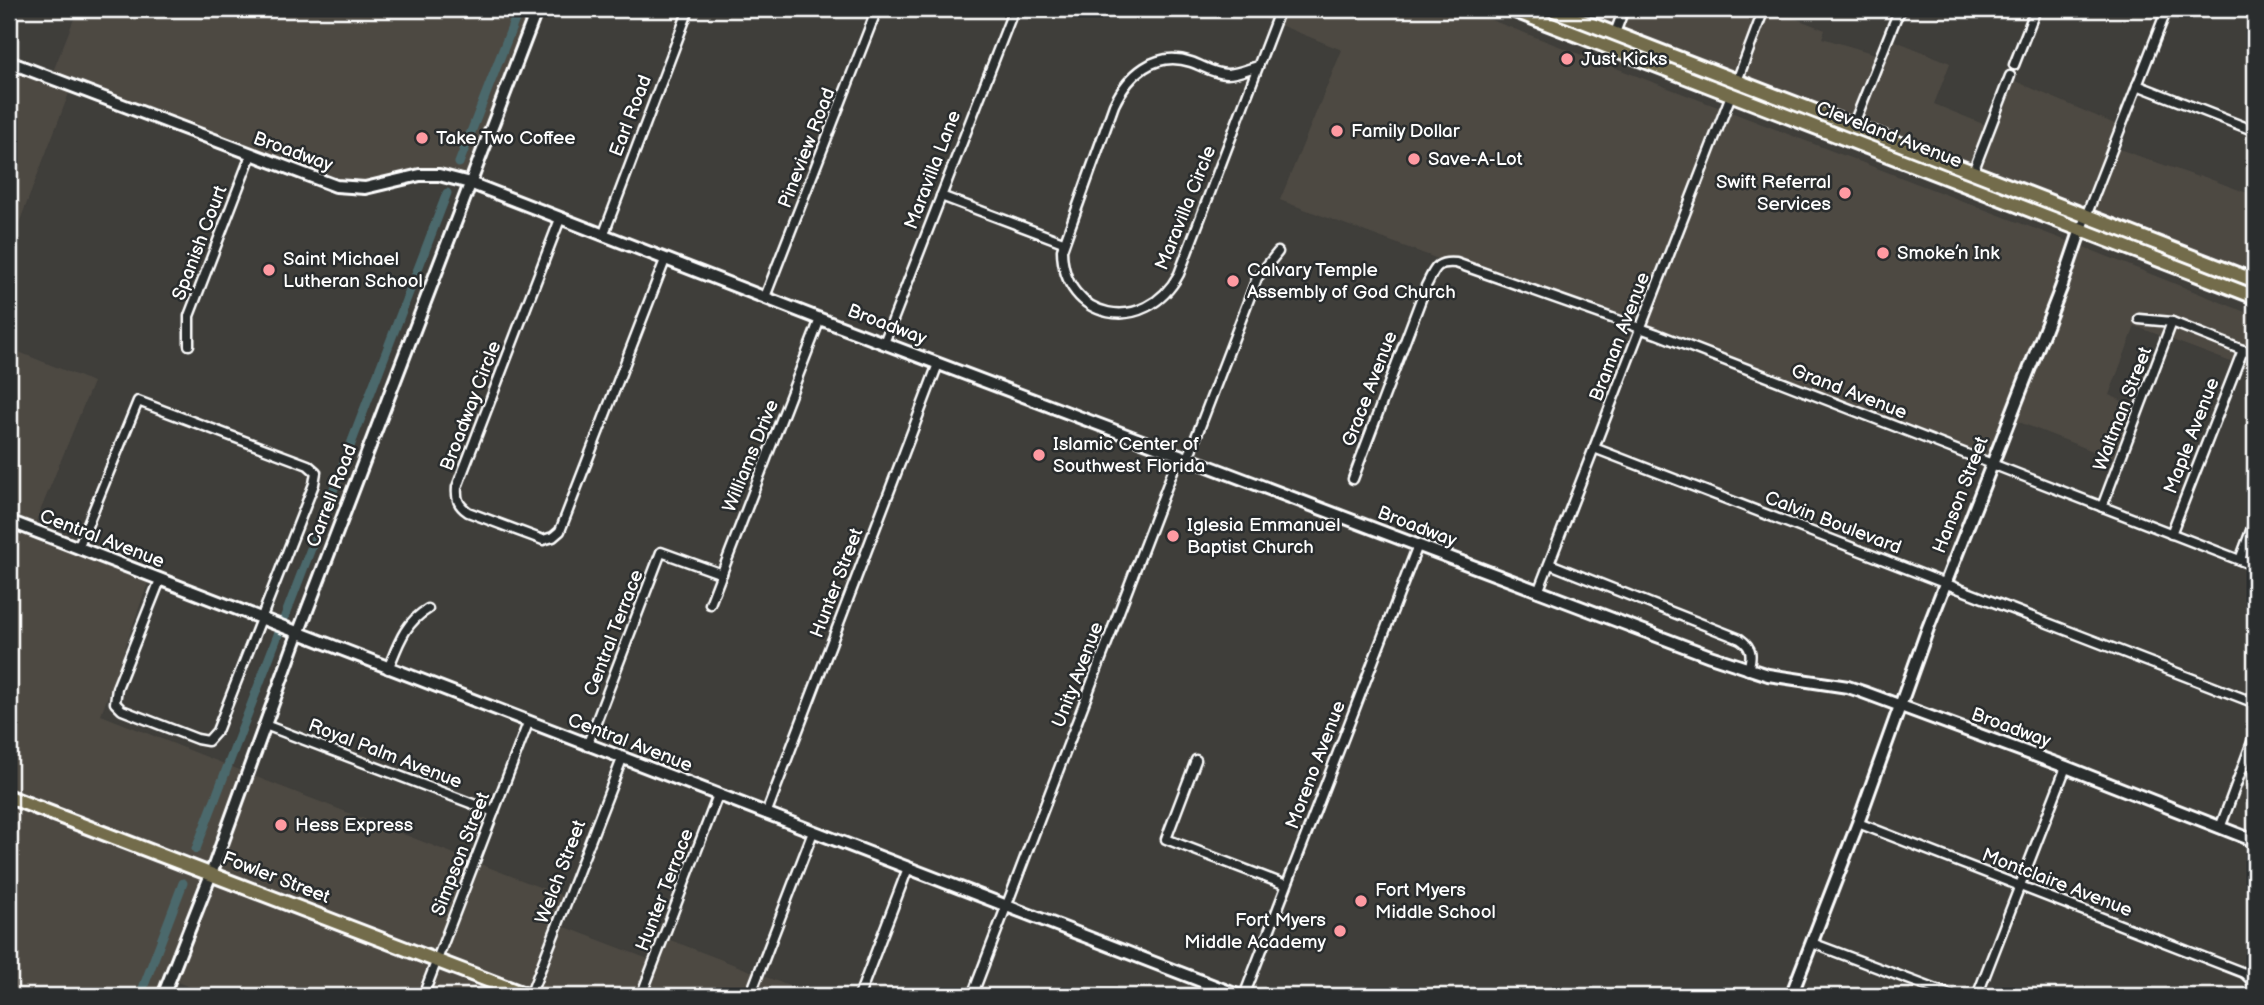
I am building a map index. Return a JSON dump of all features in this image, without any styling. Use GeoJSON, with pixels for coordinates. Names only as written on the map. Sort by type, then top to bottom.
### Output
{"type":"FeatureCollection","features":[{"type":"Feature","properties":{"kind":"main road","name":"Cleveland Avenue"},"geometry":{"type":"LineString","coordinates":[[1510,9],[2255,297]]}},
{"type":"Feature","properties":{"kind":"main road","name":"Cleveland Avenue"},"geometry":{"type":"LineString","coordinates":[[1551,9],[2255,281]]}},
{"type":"Feature","properties":{"kind":"main road"},"geometry":{"type":"LineString","coordinates":[[1699,82],[1723,84],[1737,81]]}},
{"type":"Feature","properties":{"kind":"main road"},"geometry":{"type":"LineString","coordinates":[[1731,95],[1769,93]]}},
{"type":"Feature","properties":{"kind":"main road","name":"Fowler Street"},"geometry":{"type":"LineString","coordinates":[[9,797],[530,996]]}},
{"type":"Feature","properties":{"kind":"street","name":"Carrell Road"},"geometry":{"type":"LineString","coordinates":[[163,996],[265,725],[294,633],[537,9]]}},
{"type":"Feature","properties":{"kind":"street","name":"Earl Road"},"geometry":{"type":"LineString","coordinates":[[603,236],[689,9]]}},
{"type":"Feature","properties":{"kind":"street","name":"Pineview Road"},"geometry":{"type":"LineString","coordinates":[[765,297],[877,9]]}},
{"type":"Feature","properties":{"kind":"street","name":"Maravilla Lane"},"geometry":{"type":"LineString","coordinates":[[884,343],[1014,9]]}},
{"type":"Feature","properties":{"kind":"street","name":"Maravilla Circle"},"geometry":{"type":"LineString","coordinates":[[1258,66],[1226,74],[1213,72],[1193,62],[1171,59],[1149,64],[1124,86],[1114,105],[1063,242],[1062,258],[1067,277],[1075,292],[1088,303],[1106,312],[1125,313],[1144,309],[1161,298],[1179,274],[1280,9]]}},
{"type":"Feature","properties":{"kind":"street"},"geometry":{"type":"LineString","coordinates":[[1615,33],[1624,9]]}},
{"type":"Feature","properties":{"kind":"street"},"geometry":{"type":"LineString","coordinates":[[1737,81],[1764,9]]}},
{"type":"Feature","properties":{"kind":"street"},"geometry":{"type":"LineString","coordinates":[[2014,65],[2036,9]]}},
{"type":"Feature","properties":{"kind":"street","name":"Hanson Street"},"geometry":{"type":"LineString","coordinates":[[1791,996],[1858,823],[1945,583],[2167,9]]}},
{"type":"Feature","properties":{"kind":"street"},"geometry":{"type":"LineString","coordinates":[[1853,126],[1899,12]]}},
{"type":"Feature","properties":{"kind":"street","name":"Broadway"},"geometry":{"type":"LineString","coordinates":[[9,62],[336,186],[365,188],[420,175],[470,183],[665,260],[1748,670],[1786,679],[1847,687],[2066,767],[2255,841]]}},
{"type":"Feature","properties":{"kind":"street"},"geometry":{"type":"LineString","coordinates":[[1973,172],[2010,76]]}},
{"type":"Feature","properties":{"kind":"street"},"geometry":{"type":"LineString","coordinates":[[2137,85],[2255,131]]}},
{"type":"Feature","properties":{"kind":"street","name":"Braman Avenue"},"geometry":{"type":"LineString","coordinates":[[1538,592],[1731,95]]}},
{"type":"Feature","properties":{"kind":"street","name":"Spanish Court"},"geometry":{"type":"LineString","coordinates":[[189,345],[189,316],[251,155]]}},
{"type":"Feature","properties":{"kind":"street"},"geometry":{"type":"LineString","coordinates":[[941,195],[1063,242]]}},
{"type":"Feature","properties":{"kind":"street","name":"Broadway Circle"},"geometry":{"type":"LineString","coordinates":[[560,219],[457,487],[456,497],[460,506],[468,512],[523,534],[543,540],[560,531],[665,260]]}},
{"type":"Feature","properties":{"kind":"street","name":"Unity Avenue"},"geometry":{"type":"LineString","coordinates":[[972,996],[1184,456],[1258,278],[1278,252]]}},
{"type":"Feature","properties":{"kind":"street","name":"Grand Avenue"},"geometry":{"type":"LineString","coordinates":[[1433,273],[1436,266],[1445,262],[1456,263],[1640,328],[2255,566]]}},
{"type":"Feature","properties":{"kind":"street","name":"Grace Avenue"},"geometry":{"type":"LineString","coordinates":[[1353,478],[1433,273]]}},
{"type":"Feature","properties":{"kind":"street","name":"Williams Drive"},"geometry":{"type":"LineString","coordinates":[[710,604],[820,319]]}},
{"type":"Feature","properties":{"kind":"street"},"geometry":{"type":"LineString","coordinates":[[2139,319],[2172,322],[2255,355]]}},
{"type":"Feature","properties":{"kind":"street","name":"Waltman Street"},"geometry":{"type":"LineString","coordinates":[[2102,507],[2172,322]]}},
{"type":"Feature","properties":{"kind":"street","name":"Maple Avenue"},"geometry":{"type":"LineString","coordinates":[[2171,534],[2243,350]]}},
{"type":"Feature","properties":{"kind":"street","name":"Hunter Street"},"geometry":{"type":"LineString","coordinates":[[766,814],[939,364]]}},
{"type":"Feature","properties":{"kind":"street"},"geometry":{"type":"LineString","coordinates":[[78,548],[138,401],[307,465],[316,472],[265,621],[217,732],[208,741],[122,710],[115,703],[115,694],[160,580]]}},
{"type":"Feature","properties":{"kind":"street","name":"Calvin Boulevard"},"geometry":{"type":"LineString","coordinates":[[1594,448],[2255,703]]}},
{"type":"Feature","properties":{"kind":"street"},"geometry":{"type":"LineString","coordinates":[[2240,561],[2255,520]]}},
{"type":"Feature","properties":{"kind":"street","name":"Central Avenue"},"geometry":{"type":"LineString","coordinates":[[9,521],[587,746],[1242,996]]}},
{"type":"Feature","properties":{"kind":"street","name":"Moreno Avenue"},"geometry":{"type":"LineString","coordinates":[[1242,996],[1418,545]]}},
{"type":"Feature","properties":{"kind":"street","name":"Central Terrace"},"geometry":{"type":"LineString","coordinates":[[587,746],[661,552],[722,573]]}},
{"type":"Feature","properties":{"kind":"street"},"geometry":{"type":"LineString","coordinates":[[1550,564],[1741,639],[1752,651],[1748,670]]}},
{"type":"Feature","properties":{"kind":"street"},"geometry":{"type":"LineString","coordinates":[[388,669],[406,627],[428,609]]}},
{"type":"Feature","properties":{"kind":"street","name":"Simpson Street"},"geometry":{"type":"LineString","coordinates":[[423,996],[528,723]]}},
{"type":"Feature","properties":{"kind":"street","name":"Royal Palm Avenue"},"geometry":{"type":"LineString","coordinates":[[265,725],[494,812]]}},
{"type":"Feature","properties":{"kind":"street"},"geometry":{"type":"LineString","coordinates":[[2220,828],[2255,734]]}},
{"type":"Feature","properties":{"kind":"street","name":"Welch Street"},"geometry":{"type":"LineString","coordinates":[[530,996],[622,759]]}},
{"type":"Feature","properties":{"kind":"street"},"geometry":{"type":"LineString","coordinates":[[1196,760],[1166,839],[1286,885]]}},
{"type":"Feature","properties":{"kind":"street"},"geometry":{"type":"LineString","coordinates":[[1977,996],[2066,767]]}},
{"type":"Feature","properties":{"kind":"street","name":"Hunter Terrace"},"geometry":{"type":"LineString","coordinates":[[640,996],[718,795]]}},
{"type":"Feature","properties":{"kind":"street","name":"Montclaire Avenue"},"geometry":{"type":"LineString","coordinates":[[1858,823],[2244,973],[2255,984]]}},
{"type":"Feature","properties":{"kind":"street"},"geometry":{"type":"LineString","coordinates":[[750,996],[813,832]]}},
{"type":"Feature","properties":{"kind":"street"},"geometry":{"type":"LineString","coordinates":[[859,996],[908,868]]}},
{"type":"Feature","properties":{"kind":"street"},"geometry":{"type":"LineString","coordinates":[[1812,943],[1953,996]]}},
{"type":"Feature","properties":{"kind":"street"},"geometry":{"type":"LineString","coordinates":[[2244,973],[2255,971]]}},
{"type":"Feature","properties":{"kind":"shaded area"},"geometry":{"type":"Polygon","coordinates":[[[78,9],[532,9],[466,178],[420,170],[364,183],[336,182],[52,74],[78,9]]]}},
{"type":"Feature","properties":{"kind":"shaded area"},"geometry":{"type":"Polygon","coordinates":[[[1240,9],[1462,9],[2072,243],[1985,468],[1721,366],[1723,361],[1520,285],[1517,292],[1441,260],[1280,200],[1342,50],[1240,9]]]}},
{"type":"Feature","properties":{"kind":"shaded area"},"geometry":{"type":"Polygon","coordinates":[[[1563,9],[1771,9],[1825,30],[1822,38],[1885,57],[1891,39],[1950,63],[1934,104],[1995,129],[2015,81],[2124,128],[2116,148],[2255,196],[2255,278],[1563,9]]]}},
{"type":"Feature","properties":{"kind":"shaded area"},"geometry":{"type":"Polygon","coordinates":[[[9,69],[159,124],[69,93],[9,249],[9,69]]]}},
{"type":"Feature","properties":{"kind":"shaded area"},"geometry":{"type":"Polygon","coordinates":[[[2081,246],[2255,316],[2255,371],[2135,326],[2109,395],[2145,411],[2126,464],[2014,420],[2081,246]]]}},
{"type":"Feature","properties":{"kind":"shaded area"},"geometry":{"type":"Polygon","coordinates":[[[9,348],[93,382],[34,526],[9,517],[9,348]]]}},
{"type":"Feature","properties":{"kind":"shaded area"},"geometry":{"type":"Polygon","coordinates":[[[9,526],[149,580],[101,715],[242,771],[208,869],[9,793],[9,526]]]}},
{"type":"Feature","properties":{"kind":"shaded area"},"geometry":{"type":"Polygon","coordinates":[[[251,775],[570,899],[560,925],[656,962],[665,938],[815,996],[541,996],[217,872],[251,775]]]}},
{"type":"Feature","properties":{"kind":"shaded area"},"geometry":{"type":"Polygon","coordinates":[[[9,802],[205,877],[158,996],[9,996],[9,802]]]}},
{"type":"Feature","properties":{"kind":"shaded area"},"geometry":{"type":"Polygon","coordinates":[[[214,880],[516,996],[216,996],[174,981],[214,880]]]}},
{"type":"Feature","properties":{"kind":"waterway"},"geometry":{"type":"LineString","coordinates":[[459,163],[519,9]]}},
{"type":"Feature","properties":{"kind":"waterway"},"geometry":{"type":"LineString","coordinates":[[196,849],[447,193]]}},
{"type":"Feature","properties":{"kind":"waterway"},"geometry":{"type":"LineString","coordinates":[[140,996],[183,883]]}},
{"type":"Feature","properties":{"kind":"place","name":"Just Kicks"},"geometry":{"type":"Point","coordinates":[1567,59]}},
{"type":"Feature","properties":{"kind":"place","name":"Family Dollar"},"geometry":{"type":"Point","coordinates":[1337,131]}},
{"type":"Feature","properties":{"kind":"place","name":"Take Two Coffee"},"geometry":{"type":"Point","coordinates":[422,138]}},
{"type":"Feature","properties":{"kind":"place","name":"Save-A-Lot"},"geometry":{"type":"Point","coordinates":[1414,159]}},
{"type":"Feature","properties":{"kind":"place","name":"Swift Referral Services"},"geometry":{"type":"Point","coordinates":[1845,193]}},
{"type":"Feature","properties":{"kind":"place","name":"Smoke’n Ink"},"geometry":{"type":"Point","coordinates":[1883,253]}},
{"type":"Feature","properties":{"kind":"place","name":"Saint Michael Lutheran School"},"geometry":{"type":"Point","coordinates":[269,270]}},
{"type":"Feature","properties":{"kind":"place","name":"Calvary Temple Assembly of God Church"},"geometry":{"type":"Point","coordinates":[1233,281]}},
{"type":"Feature","properties":{"kind":"place","name":"Islamic Center of Southwest Florida"},"geometry":{"type":"Point","coordinates":[1039,455]}},
{"type":"Feature","properties":{"kind":"place","name":"Iglesia Emmanuel Baptist Church"},"geometry":{"type":"Point","coordinates":[1173,536]}},
{"type":"Feature","properties":{"kind":"place","name":"Hess Express"},"geometry":{"type":"Point","coordinates":[281,825]}},
{"type":"Feature","properties":{"kind":"place","name":"Fort Myers Middle School"},"geometry":{"type":"Point","coordinates":[1361,901]}},
{"type":"Feature","properties":{"kind":"place","name":"Fort Myers Middle Academy"},"geometry":{"type":"Point","coordinates":[1340,931]}}]}
